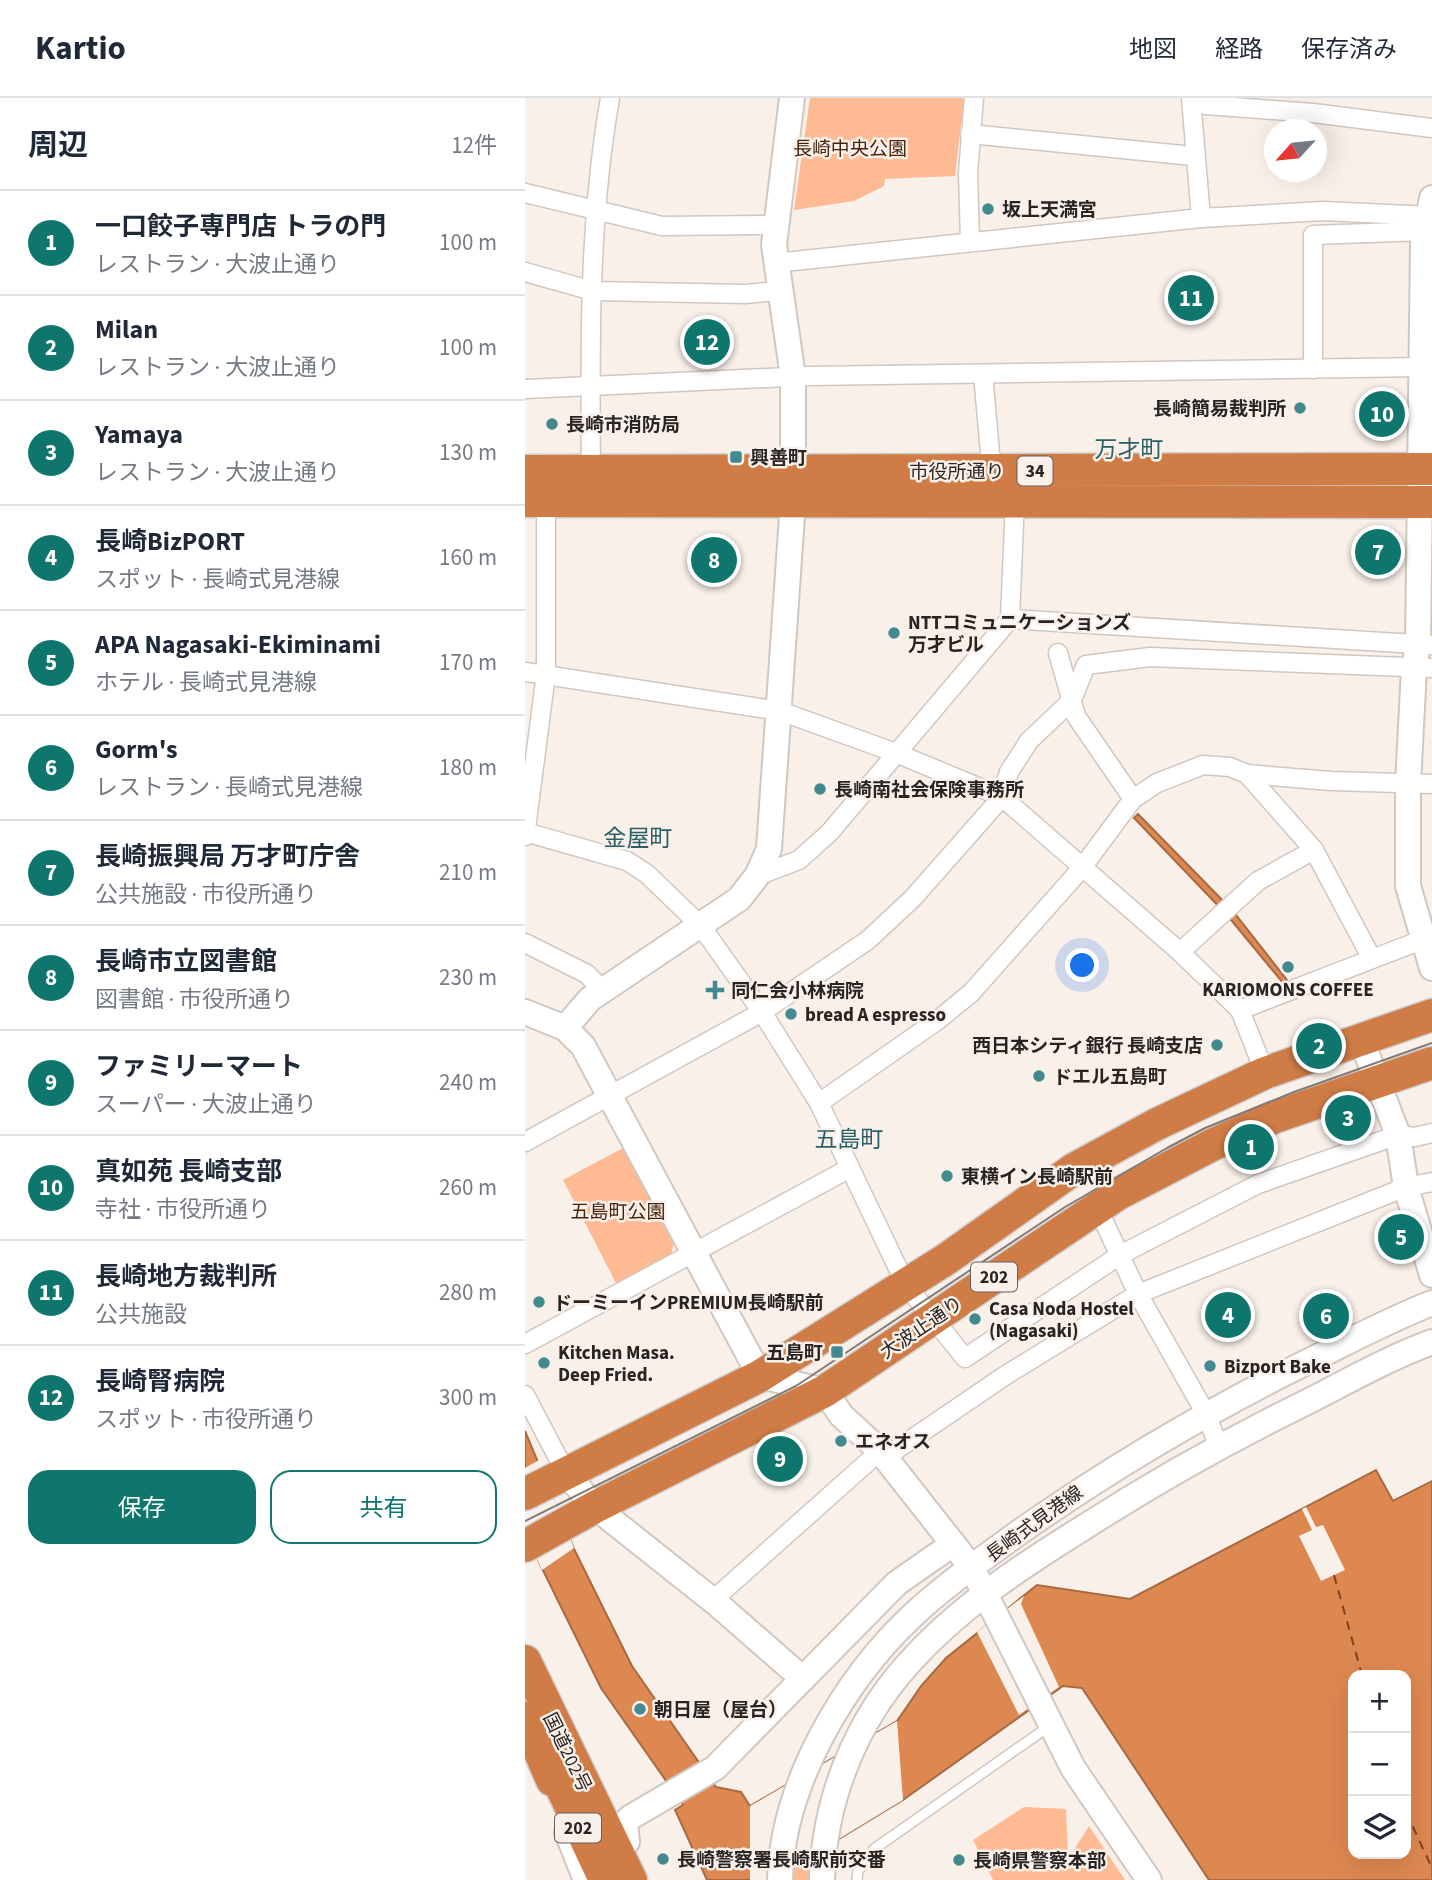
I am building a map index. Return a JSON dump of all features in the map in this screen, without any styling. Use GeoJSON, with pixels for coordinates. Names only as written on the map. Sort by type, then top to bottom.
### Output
{"type":"FeatureCollection","features":[{"type":"Feature","properties":{"kind":"highway","name":"市役所通り"},"geometry":{"type":"LineString","coordinates":[[536,501],[591,486],[794,469],[999,491],[1426,501]]}},
{"type":"Feature","properties":{"kind":"highway","name":"市役所通り"},"geometry":{"type":"LineString","coordinates":[[525,471],[591,486],[793,501],[1426,469]]}},
{"type":"Feature","properties":{"kind":"highway","name":"202"},"geometry":{"type":"LineString","coordinates":[[525,1494],[760,1376],[907,1285],[1074,1169],[1207,1099],[1265,1073],[1432,1015]]}},
{"type":"Feature","properties":{"kind":"highway","name":"大波止通り"},"geometry":{"type":"LineString","coordinates":[[525,1546],[825,1391],[1097,1207],[1214,1144],[1275,1117],[1375,1080],[1432,1063]]}},
{"type":"Feature","properties":{"kind":"highway","name":"国道202号"},"geometry":{"type":"LineString","coordinates":[[525,1661],[617,1824],[631,1880]]}},
{"type":"Feature","properties":{"kind":"highway","name":"国道202号"},"geometry":{"type":"LineString","coordinates":[[525,1718],[552,1780],[557,1779],[578,1827],[617,1824]]}},
{"type":"Feature","properties":{"kind":"highway","name":"国道202号"},"geometry":{"type":"LineString","coordinates":[[607,1880],[617,1824]]}},
{"type":"Feature","properties":{"kind":"street"},"geometry":{"type":"LineString","coordinates":[[591,486],[590,387],[599,160],[610,98]]}},
{"type":"Feature","properties":{"kind":"street"},"geometry":{"type":"LineString","coordinates":[[565,1028],[590,999],[739,899],[757,876],[769,849],[794,469],[793,377],[775,263],[776,225],[792,98]]}},
{"type":"Feature","properties":{"kind":"street"},"geometry":{"type":"LineString","coordinates":[[970,240],[970,134],[974,98]]}},
{"type":"Feature","properties":{"kind":"street"},"geometry":{"type":"LineString","coordinates":[[1201,218],[1193,156],[1192,98],[1206,105],[1313,113],[1432,128]]}},
{"type":"Feature","properties":{"kind":"street"},"geometry":{"type":"LineString","coordinates":[[970,134],[1193,156]]}},
{"type":"Feature","properties":{"kind":"street"},"geometry":{"type":"LineString","coordinates":[[525,193],[685,228],[776,225]]}},
{"type":"Feature","properties":{"kind":"street"},"geometry":{"type":"LineString","coordinates":[[775,263],[970,240],[1201,218],[1323,211],[1429,215]]}},
{"type":"Feature","properties":{"kind":"street"},"geometry":{"type":"LineString","coordinates":[[1429,215],[1422,367],[1426,469],[1424,657],[1420,784],[1408,886],[1427,938],[1432,968]]}},
{"type":"Feature","properties":{"kind":"street"},"geometry":{"type":"LineString","coordinates":[[1313,369],[1313,235],[1429,215]]}},
{"type":"Feature","properties":{"kind":"street"},"geometry":{"type":"LineString","coordinates":[[525,272],[593,291],[745,294],[779,291]]}},
{"type":"Feature","properties":{"kind":"street"},"geometry":{"type":"LineString","coordinates":[[525,389],[793,377],[1422,367]]}},
{"type":"Feature","properties":{"kind":"street"},"geometry":{"type":"LineString","coordinates":[[757,876],[799,860],[830,832],[1010,619],[999,491],[983,374]]}},
{"type":"Feature","properties":{"kind":"street"},"geometry":{"type":"LineString","coordinates":[[536,501],[546,674],[526,833],[627,861],[647,874],[701,926],[762,1012],[819,1103],[907,1285],[936,1318],[965,1358],[1120,1255],[1258,1184],[1398,1135],[1415,1137],[1432,1133]]}},
{"type":"Feature","properties":{"kind":"street"},"geometry":{"type":"LineString","coordinates":[[1010,619],[1424,657]]}},
{"type":"Feature","properties":{"kind":"street"},"geometry":{"type":"LineString","coordinates":[[1058,653],[1076,716],[1133,799]]}},
{"type":"Feature","properties":{"kind":"street"},"geometry":{"type":"LineString","coordinates":[[525,1142],[762,1012],[868,940],[913,898],[1002,797],[1009,772],[1029,741],[1072,700],[1086,665],[1150,657],[1424,657]]}},
{"type":"Feature","properties":{"kind":"street"},"geometry":{"type":"LineString","coordinates":[[525,671],[780,711],[896,753],[1002,797],[1081,869],[1180,952],[1240,1010],[1265,1073]]}},
{"type":"Feature","properties":{"kind":"street"},"geometry":{"type":"LineString","coordinates":[[819,1103],[938,1020],[971,993],[1081,869],[1133,799],[1157,783],[1203,765],[1230,766],[1247,774],[1420,784]]}},
{"type":"Feature","properties":{"kind":"street"},"geometry":{"type":"LineString","coordinates":[[1247,774],[1314,850],[1371,957]]}},
{"type":"Feature","properties":{"kind":"street"},"geometry":{"type":"LineString","coordinates":[[1180,952],[1258,881],[1314,850]]}},
{"type":"Feature","properties":{"kind":"street"},"geometry":{"type":"LineString","coordinates":[[1240,1010],[1371,957],[1427,938]]}},
{"type":"Feature","properties":{"kind":"street"},"geometry":{"type":"LineString","coordinates":[[525,943],[587,974],[603,991]]}},
{"type":"Feature","properties":{"kind":"street"},"geometry":{"type":"LineString","coordinates":[[525,1012],[565,1028],[583,1046],[760,1376],[825,1391],[841,1415],[882,1455],[972,1568],[1073,1768],[1149,1880]]}},
{"type":"Feature","properties":{"kind":"street"},"geometry":{"type":"LineString","coordinates":[[1361,1039],[1398,1135],[1406,1187],[1432,1275]]}},
{"type":"Feature","properties":{"kind":"street"},"geometry":{"type":"LineString","coordinates":[[525,1344],[850,1168]]}},
{"type":"Feature","properties":{"kind":"street"},"geometry":{"type":"LineString","coordinates":[[713,1600],[882,1455],[1138,1294],[1406,1187],[1432,1182]]}},
{"type":"Feature","properties":{"kind":"street"},"geometry":{"type":"LineString","coordinates":[[1097,1207],[1138,1294],[1206,1414],[1219,1447]]}},
{"type":"Feature","properties":{"kind":"street","name":"長崎式見港線"},"geometry":{"type":"LineString","coordinates":[[780,1880],[785,1834],[807,1768],[841,1702],[911,1616],[1091,1481],[1206,1414],[1432,1303]]}},
{"type":"Feature","properties":{"kind":"street","name":"長崎式見港線"},"geometry":{"type":"LineString","coordinates":[[822,1880],[826,1835],[833,1801],[852,1750],[866,1724],[908,1664],[959,1614],[1087,1525],[1219,1447],[1432,1342]]}},
{"type":"Feature","properties":{"kind":"street"},"geometry":{"type":"LineString","coordinates":[[525,1395],[559,1476],[583,1514],[713,1600],[803,1679]]}},
{"type":"Feature","properties":{"kind":"street"},"geometry":{"type":"LineString","coordinates":[[594,1880],[586,1853],[617,1824],[715,1768],[897,1583],[953,1544]]}},
{"type":"Feature","properties":{"kind":"street"},"geometry":{"type":"LineString","coordinates":[[552,1780],[547,1782],[586,1880]]}},
{"type":"Feature","properties":{"kind":"street"},"geometry":{"type":"LineString","coordinates":[[617,1824],[646,1880]]}},
{"type":"Feature","properties":{"kind":"lane"},"geometry":{"type":"LineString","coordinates":[[857,1880],[858,1871],[874,1849],[1052,1724]]}},
{"type":"Feature","properties":{"kind":"green space","name":"長崎中央公園"},"geometry":{"type":"Polygon","coordinates":[[[810,98],[964,98],[955,176],[885,179],[884,186],[854,201],[794,210],[810,98]]]}},
{"type":"Feature","properties":{"kind":"green space","name":"五島町公園"},"geometry":{"type":"Polygon","coordinates":[[[625,1147],[674,1242],[671,1255],[616,1283],[563,1180],[625,1147]]]}},
{"type":"Feature","properties":{"kind":"green space"},"geometry":{"type":"Polygon","coordinates":[[[1024,1807],[1066,1809],[1068,1859],[1089,1826],[1125,1880],[993,1880],[973,1840],[1024,1807]]]}},
{"type":"Feature","properties":{"kind":"green space"},"geometry":{"type":"Polygon","coordinates":[[[810,1856],[810,1880],[787,1880],[787,1870],[810,1856]]]}},
{"type":"Feature","properties":{"kind":"shaded area"},"geometry":{"type":"Polygon","coordinates":[[[1138,814],[1232,910],[1287,980],[1283,983],[1227,915],[1134,818],[1138,814]]]}},
{"type":"Feature","properties":{"kind":"shaded area"},"geometry":{"type":"Polygon","coordinates":[[[525,1431],[574,1549],[632,1666],[716,1787],[741,1792],[750,1806],[897,1721],[921,1686],[946,1658],[1037,1585],[1130,1599],[1376,1470],[1393,1501],[1432,1481],[1432,1880],[1209,1880],[1082,1688],[1063,1686],[903,1800],[771,1880],[707,1880],[675,1810],[683,1805],[601,1688],[525,1534],[525,1431]]]}},
{"type":"Feature","properties":{"kind":"pier"},"geometry":{"type":"Polygon","coordinates":[[[539,1460],[574,1548],[542,1570],[525,1534],[525,1468],[539,1460]]]}},
{"type":"Feature","properties":{"kind":"pier"},"geometry":{"type":"Polygon","coordinates":[[[1306,1507],[1316,1527],[1323,1525],[1345,1570],[1321,1581],[1299,1536],[1312,1530],[1302,1509],[1306,1507]]]}},
{"type":"Feature","properties":{"kind":"pier"},"geometry":{"type":"Polygon","coordinates":[[[1024,1596],[1021,1604],[1059,1687],[1019,1715],[977,1632],[1024,1596]]]}},
{"type":"Feature","properties":{"kind":"pier"},"geometry":{"type":"Polygon","coordinates":[[[897,1721],[903,1800],[771,1880],[750,1880],[750,1806],[897,1721]]]}},
{"type":"Feature","properties":{"kind":"ferry route"},"geometry":{"type":"LineString","coordinates":[[1334,1575],[1361,1670]]}},
{"type":"Feature","properties":{"kind":"ferry route"},"geometry":{"type":"LineString","coordinates":[[1411,1823],[1432,1868]]}},
{"type":"Feature","properties":{"kind":"tram line"},"geometry":{"type":"LineString","coordinates":[[525,1521],[796,1386],[1065,1207],[1167,1148],[1205,1128],[1294,1092],[1432,1043]]}},
{"type":"Feature","properties":{"kind":"place","name":"坂上天満宮"},"geometry":{"type":"Point","coordinates":[988,209]}},
{"type":"Feature","properties":{"kind":"place","name":"長崎地方裁判所"},"geometry":{"type":"Point","coordinates":[1191,298]}},
{"type":"Feature","properties":{"kind":"place","name":"長崎腎病院"},"geometry":{"type":"Point","coordinates":[707,342]}},
{"type":"Feature","properties":{"kind":"place","name":"長崎簡易裁判所"},"geometry":{"type":"Point","coordinates":[1300,408]}},
{"type":"Feature","properties":{"kind":"place","name":"真如苑 長崎支部"},"geometry":{"type":"Point","coordinates":[1382,414]}},
{"type":"Feature","properties":{"kind":"place","name":"長崎市消防局"},"geometry":{"type":"Point","coordinates":[552,424]}},
{"type":"Feature","properties":{"kind":"place","name":"興善町"},"geometry":{"type":"Point","coordinates":[736,457]}},
{"type":"Feature","properties":{"kind":"place","name":"長崎振興局 万才町庁舎"},"geometry":{"type":"Point","coordinates":[1378,552]}},
{"type":"Feature","properties":{"kind":"place","name":"長崎市立図書館"},"geometry":{"type":"Point","coordinates":[714,560]}},
{"type":"Feature","properties":{"kind":"place","name":"NTTコミュニケーションズ 万才ビル"},"geometry":{"type":"Point","coordinates":[894,633]}},
{"type":"Feature","properties":{"kind":"place","name":"長崎南社会保険事務所"},"geometry":{"type":"Point","coordinates":[820,789]}},
{"type":"Feature","properties":{"kind":"place","name":"KARIOMONS COFFEE"},"geometry":{"type":"Point","coordinates":[1288,967]}},
{"type":"Feature","properties":{"kind":"place","name":"同仁会小林病院"},"geometry":{"type":"Point","coordinates":[715,990]}},
{"type":"Feature","properties":{"kind":"place","name":"bread A espresso"},"geometry":{"type":"Point","coordinates":[791,1014]}},
{"type":"Feature","properties":{"kind":"place","name":"西日本シティ銀行 長崎支店"},"geometry":{"type":"Point","coordinates":[1217,1045]}},
{"type":"Feature","properties":{"kind":"place","name":"Milan"},"geometry":{"type":"Point","coordinates":[1319,1046]}},
{"type":"Feature","properties":{"kind":"place","name":"ドエル五島町"},"geometry":{"type":"Point","coordinates":[1039,1076]}},
{"type":"Feature","properties":{"kind":"place","name":"Yamaya"},"geometry":{"type":"Point","coordinates":[1348,1118]}},
{"type":"Feature","properties":{"kind":"place","name":"一口餃子専門店 トラの門"},"geometry":{"type":"Point","coordinates":[1251,1147]}},
{"type":"Feature","properties":{"kind":"place","name":"東横イン長崎駅前"},"geometry":{"type":"Point","coordinates":[947,1176]}},
{"type":"Feature","properties":{"kind":"place","name":"APA Nagasaki-Ekiminami"},"geometry":{"type":"Point","coordinates":[1401,1237]}},
{"type":"Feature","properties":{"kind":"place","name":"ドーミーインPREMIUM長崎駅前"},"geometry":{"type":"Point","coordinates":[539,1302]}},
{"type":"Feature","properties":{"kind":"place","name":"長崎BizPORT"},"geometry":{"type":"Point","coordinates":[1228,1315]}},
{"type":"Feature","properties":{"kind":"place","name":"Gorm's"},"geometry":{"type":"Point","coordinates":[1326,1316]}},
{"type":"Feature","properties":{"kind":"place","name":"Casa Noda Hostel (Nagasaki)"},"geometry":{"type":"Point","coordinates":[975,1319]}},
{"type":"Feature","properties":{"kind":"place","name":"五島町"},"geometry":{"type":"Point","coordinates":[837,1352]}},
{"type":"Feature","properties":{"kind":"place","name":"Kitchen Masa. Deep Fried."},"geometry":{"type":"Point","coordinates":[544,1363]}},
{"type":"Feature","properties":{"kind":"place","name":"Bizport Bake"},"geometry":{"type":"Point","coordinates":[1210,1366]}},
{"type":"Feature","properties":{"kind":"place","name":"エネオス"},"geometry":{"type":"Point","coordinates":[841,1441]}},
{"type":"Feature","properties":{"kind":"place","name":"ファミリーマート"},"geometry":{"type":"Point","coordinates":[780,1459]}},
{"type":"Feature","properties":{"kind":"place","name":"朝日屋（屋台）"},"geometry":{"type":"Point","coordinates":[640,1709]}},
{"type":"Feature","properties":{"kind":"place","name":"長崎警察署長崎駅前交番"},"geometry":{"type":"Point","coordinates":[663,1859]}},
{"type":"Feature","properties":{"kind":"place","name":"長崎県警察本部"},"geometry":{"type":"Point","coordinates":[959,1860]}},
{"type":"Feature","properties":{"kind":"district","name":"万才町"},"geometry":{"type":"Point","coordinates":[1129,449]}},
{"type":"Feature","properties":{"kind":"district","name":"金屋町"},"geometry":{"type":"Point","coordinates":[638,838]}},
{"type":"Feature","properties":{"kind":"district","name":"五島町"},"geometry":{"type":"Point","coordinates":[849,1139]}}]}
